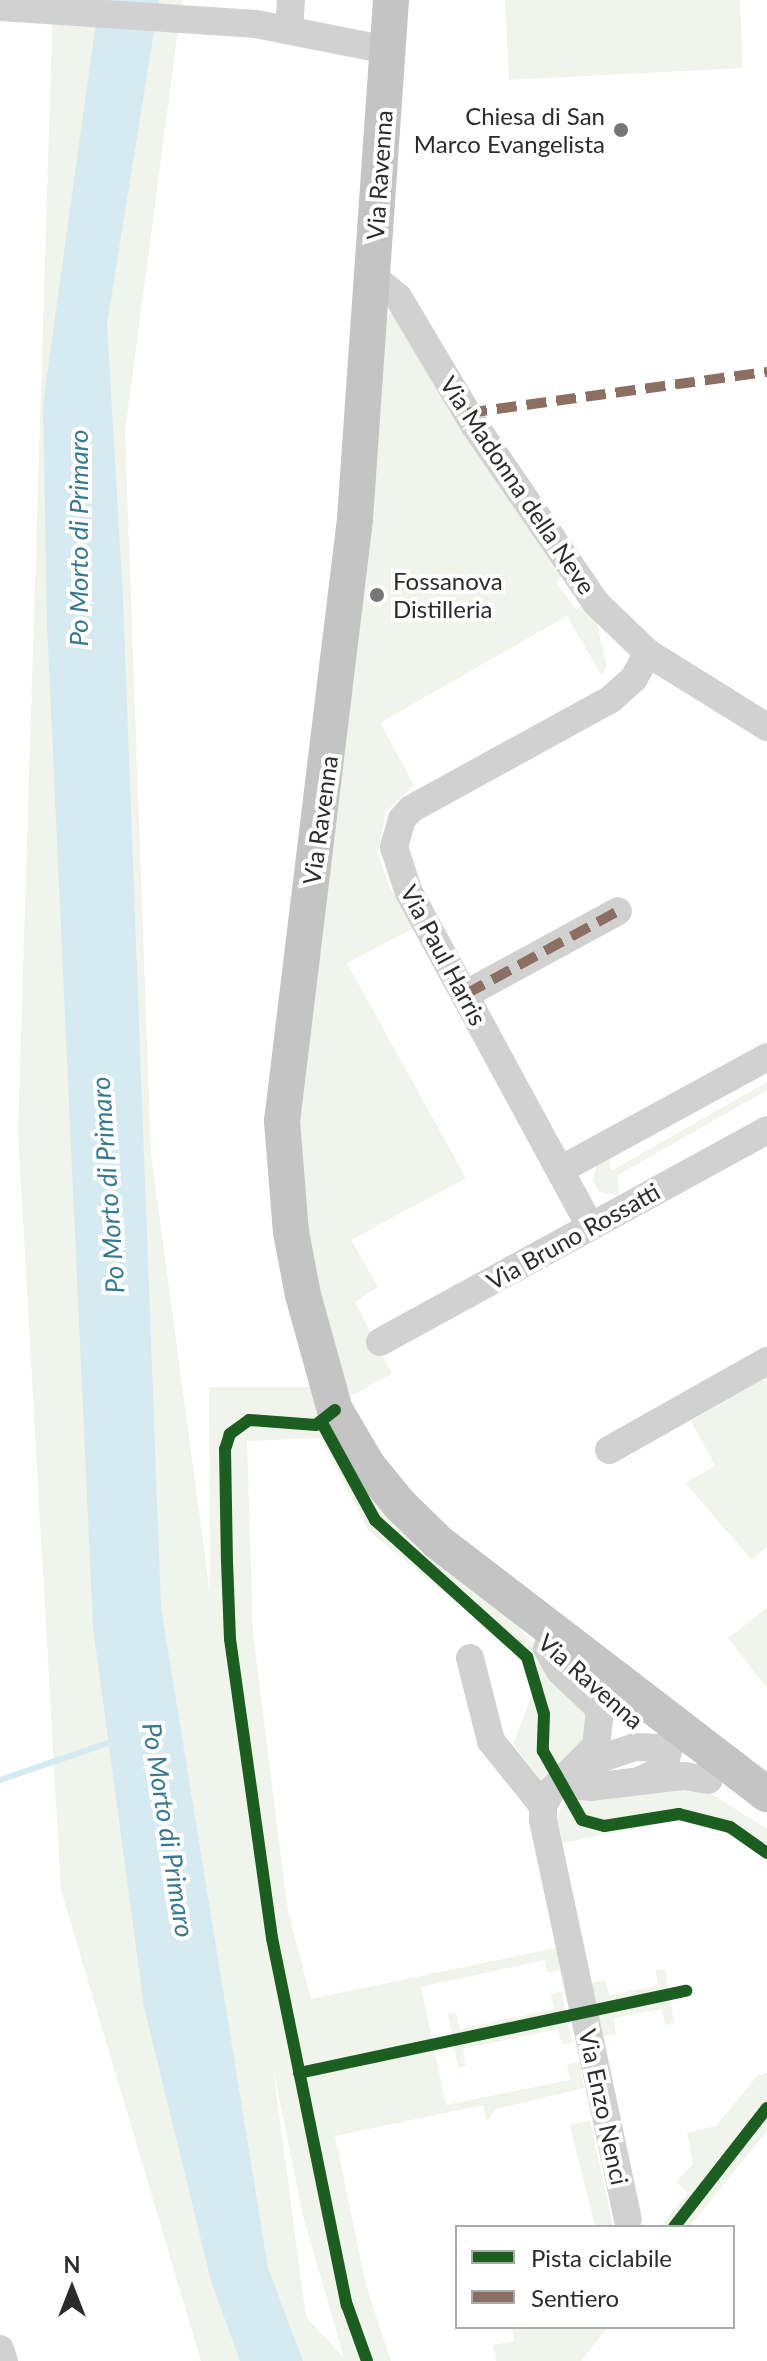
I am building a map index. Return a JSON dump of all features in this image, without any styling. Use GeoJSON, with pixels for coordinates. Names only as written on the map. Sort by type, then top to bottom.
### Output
{"type":"FeatureCollection","features":[{"type":"Feature","properties":{"kind":"main road","name":"Via Ravenna"},"geometry":{"type":"LineString","coordinates":[[391,0],[354,533],[290,1035],[284,1170],[303,1295],[335,1410],[368,1466],[400,1505],[677,1739],[709,1780],[767,1822]]}},
{"type":"Feature","properties":{"kind":"main road","name":"Via Ravenna"},"geometry":{"type":"LineString","coordinates":[[482,1576],[547,1648],[677,1739],[767,1794]]}},
{"type":"Feature","properties":{"kind":"street"},"geometry":{"type":"LineString","coordinates":[[289,29],[291,0]]}},
{"type":"Feature","properties":{"kind":"street"},"geometry":{"type":"LineString","coordinates":[[0,7],[70,8],[189,17],[289,29],[387,50]]}},
{"type":"Feature","properties":{"kind":"street","name":"Via Madonna della Neve"},"geometry":{"type":"LineString","coordinates":[[372,276],[398,297],[574,575],[648,653],[767,727]]}},
{"type":"Feature","properties":{"kind":"street","name":"Via Paul Harris"},"geometry":{"type":"LineString","coordinates":[[590,1226],[397,866],[394,847],[402,819],[436,794],[611,699],[634,678],[648,653]]}},
{"type":"Feature","properties":{"kind":"street"},"geometry":{"type":"LineString","coordinates":[[466,994],[618,911]]}},
{"type":"Feature","properties":{"kind":"street"},"geometry":{"type":"LineString","coordinates":[[560,1170],[767,1057]]}},
{"type":"Feature","properties":{"kind":"street","name":"Via Bruno Rossatti"},"geometry":{"type":"LineString","coordinates":[[380,1342],[767,1130]]}},
{"type":"Feature","properties":{"kind":"street"},"geometry":{"type":"LineString","coordinates":[[609,1450],[767,1361]]}},
{"type":"Feature","properties":{"kind":"street"},"geometry":{"type":"LineString","coordinates":[[543,1806],[596,1746],[600,1709],[560,1671],[547,1648]]}},
{"type":"Feature","properties":{"kind":"street","name":"Via Enzo Nenci"},"geometry":{"type":"LineString","coordinates":[[470,1658],[491,1741],[543,1806],[628,2219]]}},
{"type":"Feature","properties":{"kind":"street"},"geometry":{"type":"LineString","coordinates":[[572,1774],[635,1747],[677,1739]]}},
{"type":"Feature","properties":{"kind":"street"},"geometry":{"type":"LineString","coordinates":[[636,1782],[663,1770],[677,1739]]}},
{"type":"Feature","properties":{"kind":"street"},"geometry":{"type":"LineString","coordinates":[[572,1774],[636,1782],[684,1776],[709,1780]]}},
{"type":"Feature","properties":{"kind":"street"},"geometry":{"type":"LineString","coordinates":[[0,2349],[4,2361]]}},
{"type":"Feature","properties":{"kind":"shaded area"},"geometry":{"type":"Polygon","coordinates":[[[53,0],[182,0],[125,432],[151,1154],[210,1593],[209,1387],[311,1387],[586,1705],[590,1737],[542,1782],[513,1744],[532,1695],[522,1664],[506,1644],[368,1530],[321,1438],[247,1441],[253,1632],[288,1911],[311,1999],[556,1948],[561,1969],[548,1973],[544,1960],[421,1987],[446,2105],[570,2080],[567,2064],[580,2062],[584,2088],[496,2109],[487,2121],[483,2105],[335,2136],[366,2285],[391,2361],[201,2361],[61,1890],[18,1133],[53,0]],[[273,2068],[306,2317],[344,2358],[303,2216],[273,2068]]]}},
{"type":"Feature","properties":{"kind":"shaded area"},"geometry":{"type":"Polygon","coordinates":[[[505,0],[740,0],[743,68],[509,80],[505,0]]]}},
{"type":"Feature","properties":{"kind":"shaded area"},"geometry":{"type":"Polygon","coordinates":[[[394,314],[564,575],[556,582],[576,610],[585,604],[596,619],[606,665],[602,676],[567,616],[380,723],[414,785],[386,812],[378,853],[389,886],[414,928],[347,963],[466,1178],[351,1240],[378,1287],[355,1302],[392,1374],[350,1396],[318,1303],[296,1155],[384,315],[394,314]]]}},
{"type":"Feature","properties":{"kind":"shaded area"},"geometry":{"type":"Polygon","coordinates":[[[767,1082],[767,1090],[618,1175],[619,1195],[599,1192],[593,1181],[598,1159],[609,1153],[611,1171],[767,1082]]]}},
{"type":"Feature","properties":{"kind":"shaded area"},"geometry":{"type":"Polygon","coordinates":[[[767,1377],[767,1547],[752,1560],[685,1483],[715,1466],[691,1421],[767,1377]]]}},
{"type":"Feature","properties":{"kind":"shaded area"},"geometry":{"type":"Polygon","coordinates":[[[767,1608],[767,1688],[728,1638],[767,1608]]]}},
{"type":"Feature","properties":{"kind":"shaded area"},"geometry":{"type":"Polygon","coordinates":[[[702,1788],[767,1829],[767,1859],[731,1832],[678,1820],[563,1843],[557,1819],[563,1803],[581,1796],[702,1788]]]}},
{"type":"Feature","properties":{"kind":"shaded area"},"geometry":{"type":"Polygon","coordinates":[[[665,1969],[674,2023],[665,2025],[662,2009],[614,2018],[616,2034],[601,2037],[590,1983],[606,1980],[609,1995],[658,1986],[656,1971],[665,1969]]]}},
{"type":"Feature","properties":{"kind":"shaded area"},"geometry":{"type":"Polygon","coordinates":[[[561,1991],[572,2043],[562,2045],[558,2029],[463,2049],[466,2066],[458,2067],[448,2014],[456,2013],[460,2029],[554,2009],[551,1994],[561,1991]]]}},
{"type":"Feature","properties":{"kind":"shaded area"},"geometry":{"type":"Polygon","coordinates":[[[767,2073],[767,2131],[691,2225],[662,2225],[688,2193],[676,2182],[693,2164],[687,2133],[716,2126],[757,2076],[767,2073]]]}},
{"type":"Feature","properties":{"kind":"shaded area"},"geometry":{"type":"Polygon","coordinates":[[[590,2120],[613,2225],[595,2225],[570,2125],[590,2120]]]}},
{"type":"Feature","properties":{"kind":"shaded area"},"geometry":{"type":"Polygon","coordinates":[[[512,2329],[606,2329],[581,2361],[496,2361],[493,2345],[514,2341],[512,2329]]]}},
{"type":"Feature","properties":{"kind":"water","name":"Po Morto di Primaro"},"geometry":{"type":"Polygon","coordinates":[[[99,0],[159,0],[107,324],[123,599],[161,1607],[268,2268],[303,2361],[240,2361],[211,2281],[144,2007],[93,1627],[47,623],[43,404],[99,0]]]}},
{"type":"Feature","properties":{"kind":"waterway"},"geometry":{"type":"LineString","coordinates":[[0,1780],[114,1741]]}},
{"type":"Feature","properties":{"kind":"marked path"},"geometry":{"type":"LineString","coordinates":[[467,413],[767,372]]}},
{"type":"Feature","properties":{"kind":"marked path"},"geometry":{"type":"LineString","coordinates":[[466,994],[618,911]]}},
{"type":"Feature","properties":{"kind":"cycle path"},"geometry":{"type":"LineString","coordinates":[[335,1410],[316,1425],[249,1420],[230,1434],[225,1449],[227,1561],[230,1639],[272,1938],[347,2305],[367,2361]]}},
{"type":"Feature","properties":{"kind":"cycle path"},"geometry":{"type":"LineString","coordinates":[[322,1423],[375,1520],[527,1657],[544,1714],[543,1751],[582,1820],[604,1826],[679,1814],[730,1827],[767,1853]]}},
{"type":"Feature","properties":{"kind":"cycle path"},"geometry":{"type":"LineString","coordinates":[[299,2073],[686,1991]]}},
{"type":"Feature","properties":{"kind":"cycle path"},"geometry":{"type":"LineString","coordinates":[[676,2225],[767,2108]]}},
{"type":"Feature","properties":{"kind":"place","name":"Chiesa di San Marco Evangelista"},"geometry":{"type":"Point","coordinates":[621,130]}},
{"type":"Feature","properties":{"kind":"place","name":"Fossanova Distilleria"},"geometry":{"type":"Point","coordinates":[377,595]}}]}
